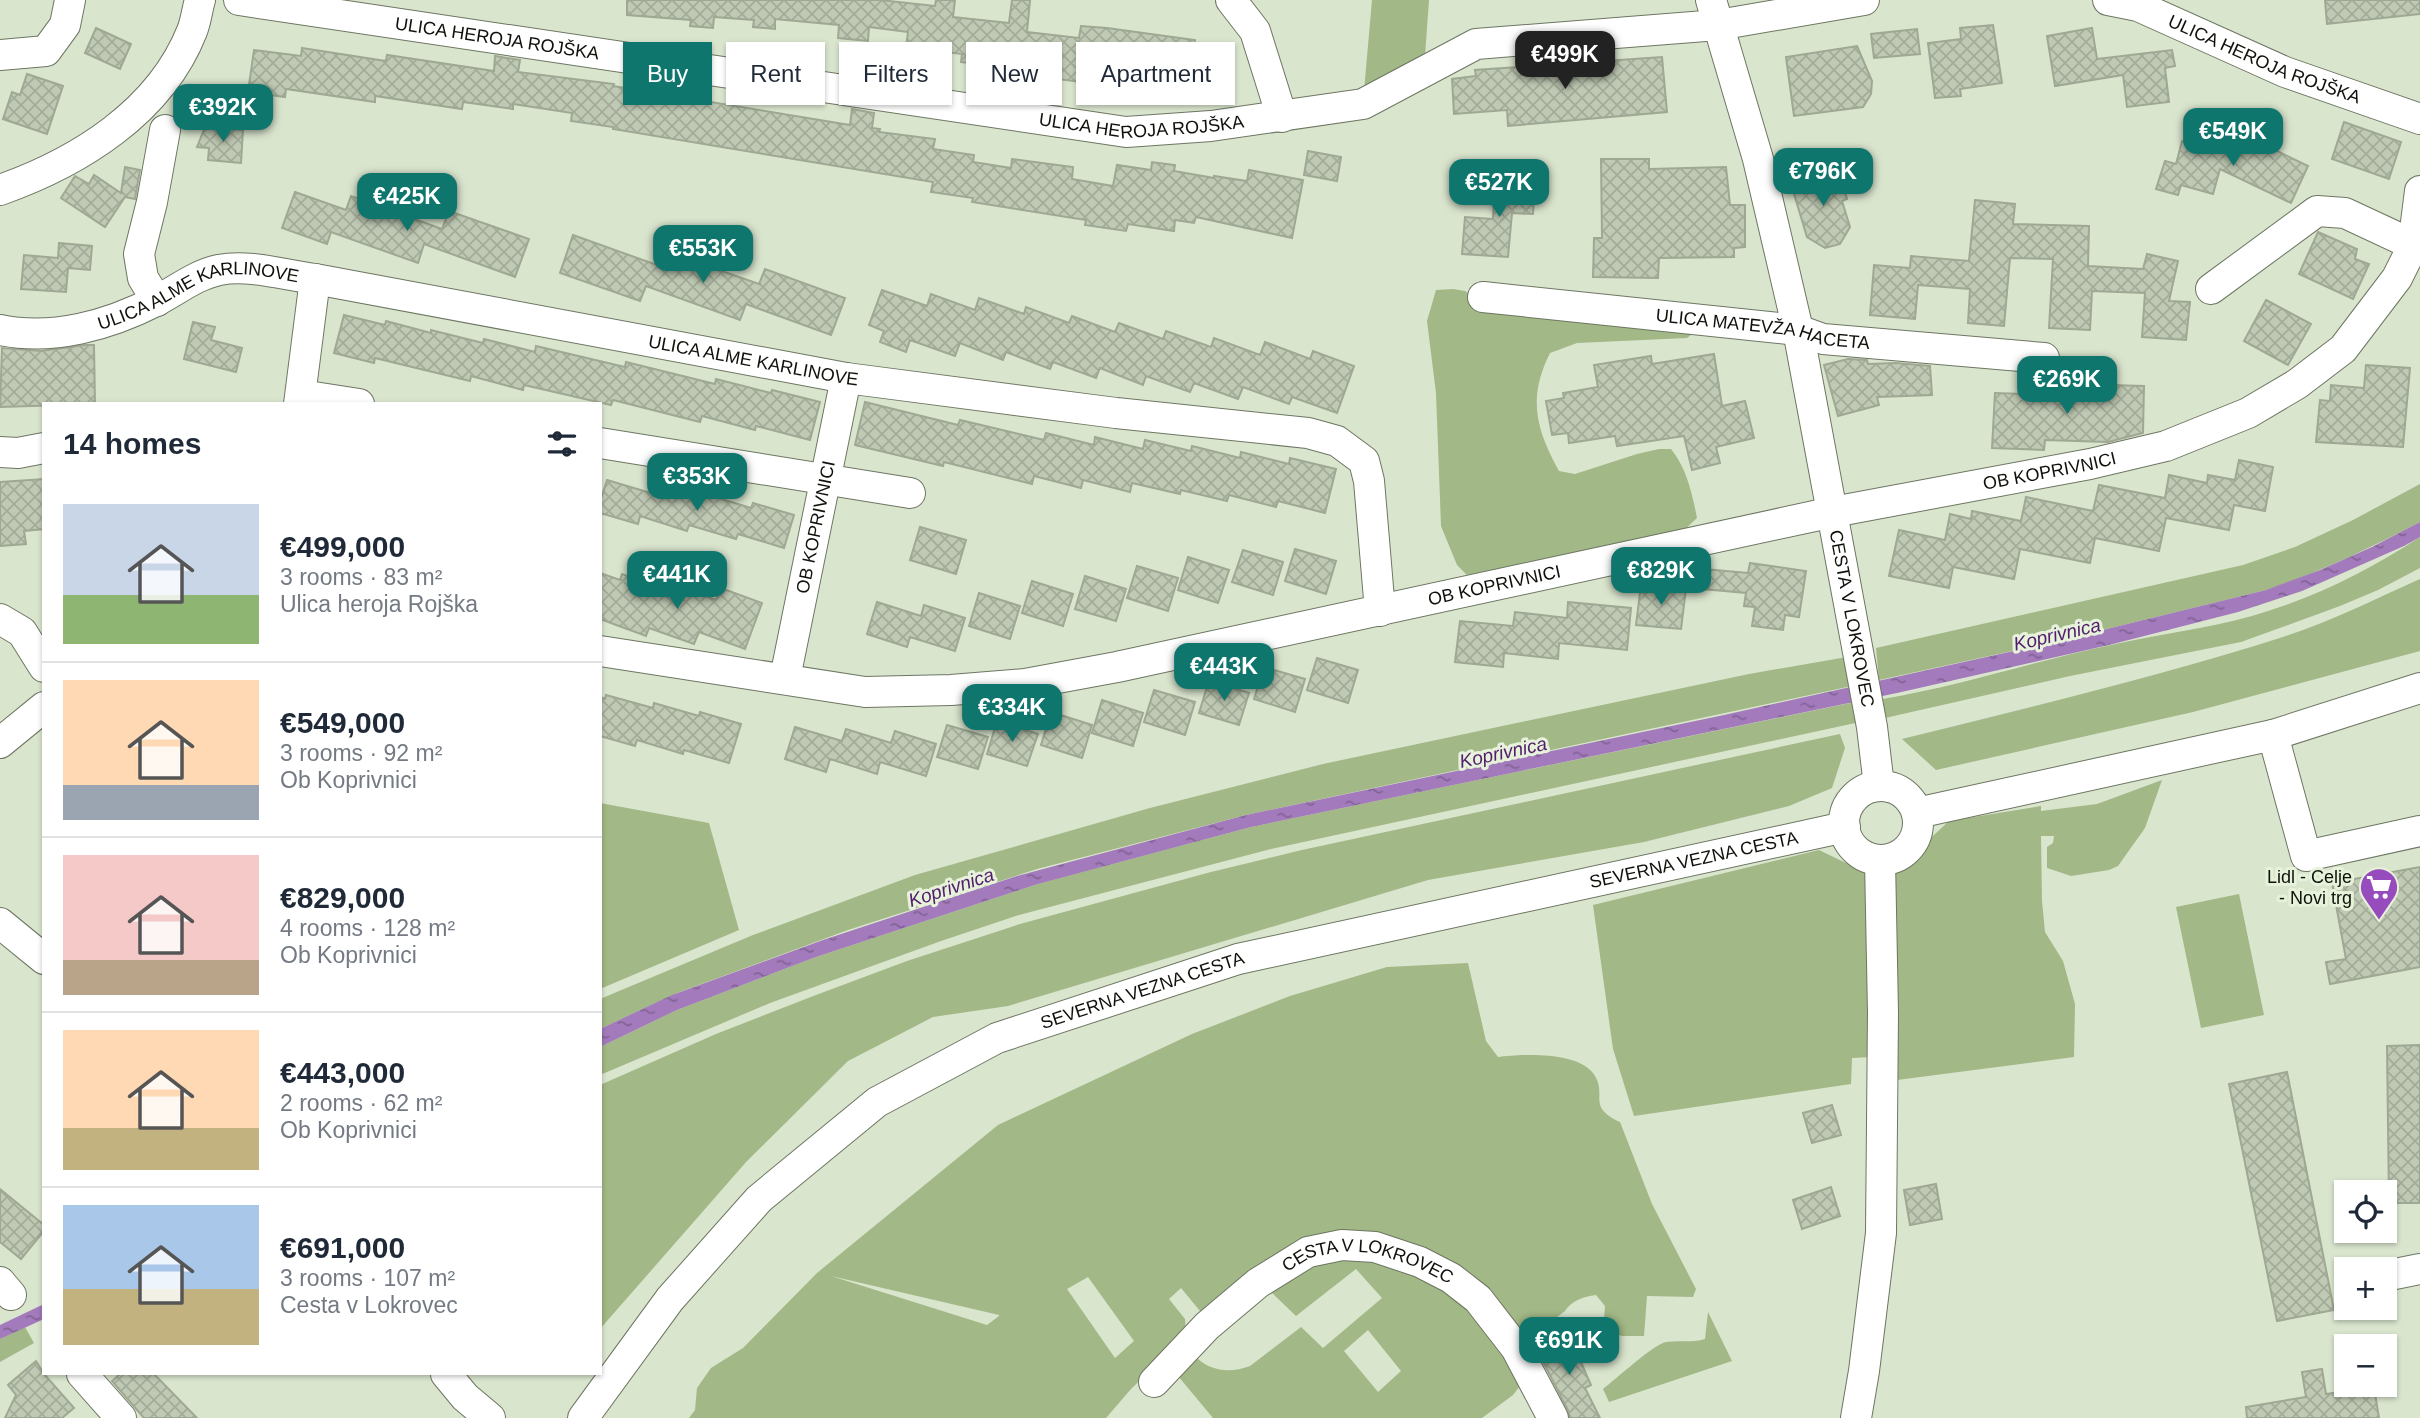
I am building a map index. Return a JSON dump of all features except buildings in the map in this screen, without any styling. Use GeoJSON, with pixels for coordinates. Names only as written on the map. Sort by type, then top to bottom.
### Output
{"type":"FeatureCollection","features":[{"type":"Feature","properties":{"kind":"street"},"geometry":{"type":"LineString","coordinates":[[0,55],[46,51],[65,25],[70,0]]}},
{"type":"Feature","properties":{"kind":"street"},"geometry":{"type":"LineString","coordinates":[[0,190],[33,178],[91,147],[140,109],[174,68],[192,30],[200,0]]}},
{"type":"Feature","properties":{"kind":"street","name":"ULICA HEROJA ROJŠKA"},"geometry":{"type":"LineString","coordinates":[[239,0],[1126,132],[1211,126],[1363,104],[1476,44],[1714,12],[1864,0]]}},
{"type":"Feature","properties":{"kind":"street"},"geometry":{"type":"LineString","coordinates":[[1231,0],[1255,31],[1282,117]]}},
{"type":"Feature","properties":{"kind":"street","name":"ULICA HEROJA ROJŠKA"},"geometry":{"type":"LineString","coordinates":[[2108,0],[2138,6],[2285,72],[2420,119]]}},
{"type":"Feature","properties":{"kind":"street","name":"CESTA V LOKROVEC"},"geometry":{"type":"LineString","coordinates":[[1714,12],[1758,159],[1798,330],[1872,727],[1879,786]]}},
{"type":"Feature","properties":{"kind":"street"},"geometry":{"type":"LineString","coordinates":[[157,301],[143,278],[139,254],[165,130]]}},
{"type":"Feature","properties":{"kind":"street","name":"OB KOPRIVNICI"},"geometry":{"type":"LineString","coordinates":[[602,651],[865,692],[951,690],[1025,684],[1117,667],[1833,512],[2166,446],[2248,413],[2297,384],[2343,349],[2417,247],[2420,191]]}},
{"type":"Feature","properties":{"kind":"street"},"geometry":{"type":"LineString","coordinates":[[2211,289],[2317,211],[2345,213],[2417,247]]}},
{"type":"Feature","properties":{"kind":"street","name":"ULICA ALME KARLINOVE"},"geometry":{"type":"LineString","coordinates":[[0,330],[22,335],[105,324],[157,301],[192,280],[218,270],[241,268],[315,279],[846,377],[1116,413],[1308,433],[1336,441],[1364,461],[1380,611]]}},
{"type":"Feature","properties":{"kind":"street"},"geometry":{"type":"LineString","coordinates":[[315,279],[300,400],[330,402]]}},
{"type":"Feature","properties":{"kind":"street","name":"ULICA MATEVŽA HACETA"},"geometry":{"type":"LineString","coordinates":[[1483,297],[1798,330],[1823,339],[2044,358]]}},
{"type":"Feature","properties":{"kind":"street","name":"OB KOPRIVNICI"},"geometry":{"type":"LineString","coordinates":[[785,678],[846,377]]}},
{"type":"Feature","properties":{"kind":"street"},"geometry":{"type":"LineString","coordinates":[[602,443],[910,494]]}},
{"type":"Feature","properties":{"kind":"street"},"geometry":{"type":"LineString","coordinates":[[0,452],[18,453],[42,448]]}},
{"type":"Feature","properties":{"kind":"street"},"geometry":{"type":"LineString","coordinates":[[0,620],[22,632],[42,664]]}},
{"type":"Feature","properties":{"kind":"street"},"geometry":{"type":"LineString","coordinates":[[1917,813],[2273,735],[2420,688]]}},
{"type":"Feature","properties":{"kind":"street"},"geometry":{"type":"LineString","coordinates":[[0,743],[42,709]]}},
{"type":"Feature","properties":{"kind":"street"},"geometry":{"type":"LineString","coordinates":[[2273,735],[2306,856],[2420,831]]}},
{"type":"Feature","properties":{"kind":"street"},"geometry":{"type":"LineString","coordinates":[[1879,786],[1903,793],[1912,802],[1917,813],[1916,837],[1909,848],[1899,856],[1880,860],[1863,855],[1847,838],[1845,815],[1850,804],[1857,795],[1879,786]]}},
{"type":"Feature","properties":{"kind":"street","name":"SEVERNA VEZNA CESTA"},"geometry":{"type":"LineString","coordinates":[[583,1418],[670,1299],[759,1199],[877,1102],[997,1038],[1238,959],[1845,827]]}},
{"type":"Feature","properties":{"kind":"street"},"geometry":{"type":"LineString","coordinates":[[1856,1418],[1881,1233],[1883,1013],[1880,860]]}},
{"type":"Feature","properties":{"kind":"street"},"geometry":{"type":"LineString","coordinates":[[0,923],[42,957]]}},
{"type":"Feature","properties":{"kind":"street","name":"CESTA V LOKROVEC"},"geometry":{"type":"LineString","coordinates":[[1154,1382],[1217,1318],[1258,1283],[1308,1252],[1342,1245],[1375,1247],[1420,1262],[1451,1278],[1478,1299],[1516,1348],[1553,1418]]}},
{"type":"Feature","properties":{"kind":"street"},"geometry":{"type":"LineString","coordinates":[[2397,1274],[2420,1269]]}},
{"type":"Feature","properties":{"kind":"street"},"geometry":{"type":"LineString","coordinates":[[83,1375],[121,1418]]}},
{"type":"Feature","properties":{"kind":"street"},"geometry":{"type":"LineString","coordinates":[[447,1375],[465,1397],[490,1418]]}},
{"type":"Feature","properties":{"kind":"green space"},"geometry":{"type":"Polygon","coordinates":[[[1372,0],[1429,0],[1425,56],[1364,91],[1372,0]]]}},
{"type":"Feature","properties":{"kind":"green space"},"geometry":{"type":"Polygon","coordinates":[[[1436,290],[1465,291],[1490,308],[1561,321],[1644,323],[1691,330],[1691,335],[1687,338],[1577,343],[1550,353],[1539,384],[1537,412],[1544,441],[1559,471],[1575,474],[1637,454],[1671,449],[1685,473],[1697,518],[1682,532],[1467,575],[1457,565],[1441,526],[1436,393],[1427,321],[1436,290]]]}},
{"type":"Feature","properties":{"kind":"green space"},"geometry":{"type":"Polygon","coordinates":[[[2420,484],[2420,522],[2344,559],[2286,583],[2054,642],[1879,680],[1876,648],[2243,565],[2295,547],[2420,484]]]}},
{"type":"Feature","properties":{"kind":"green space"},"geometry":{"type":"Polygon","coordinates":[[[2420,537],[2420,568],[2340,606],[2241,642],[2070,676],[1885,718],[1883,699],[2111,645],[2235,621],[2275,609],[2339,583],[2420,537]]]}},
{"type":"Feature","properties":{"kind":"green space"},"geometry":{"type":"Polygon","coordinates":[[[2420,579],[2420,651],[2193,712],[1936,770],[1902,739],[2236,652],[2318,624],[2420,579]]]}},
{"type":"Feature","properties":{"kind":"green space"},"geometry":{"type":"Polygon","coordinates":[[[1847,657],[1852,686],[1246,815],[1037,869],[848,930],[677,993],[602,1028],[602,998],[753,935],[915,875],[1150,808],[1323,764],[1749,674],[1847,657]]]}},
{"type":"Feature","properties":{"kind":"green space"},"geometry":{"type":"Polygon","coordinates":[[[1855,702],[1860,722],[1271,849],[1019,915],[770,1003],[602,1074],[602,1046],[677,1010],[816,957],[1041,883],[1251,827],[1855,702]]]}},
{"type":"Feature","properties":{"kind":"green space"},"geometry":{"type":"Polygon","coordinates":[[[1840,734],[1845,748],[1832,788],[1789,806],[1644,842],[1428,880],[1008,1006],[933,1017],[848,1061],[747,1161],[602,1327],[602,1084],[716,1034],[907,961],[1020,924],[1302,850],[1840,734]]]}},
{"type":"Feature","properties":{"kind":"green space"},"geometry":{"type":"Polygon","coordinates":[[[2162,780],[2145,828],[2118,866],[2071,876],[2047,868],[2047,847],[2053,843],[2054,836],[2041,836],[2045,932],[2063,961],[2075,1004],[2074,1057],[1897,1080],[1893,1076],[1891,875],[1949,821],[2041,806],[2041,811],[2097,804],[2162,780]]]}},
{"type":"Feature","properties":{"kind":"green space"},"geometry":{"type":"Polygon","coordinates":[[[602,803],[709,823],[739,930],[602,988],[602,803]]]}},
{"type":"Feature","properties":{"kind":"green space"},"geometry":{"type":"Polygon","coordinates":[[[1819,850],[1873,876],[1871,1057],[1852,1058],[1851,1084],[1634,1116],[1613,1049],[1593,905],[1819,850]]]}},
{"type":"Feature","properties":{"kind":"green space"},"geometry":{"type":"Polygon","coordinates":[[[2239,894],[2264,1015],[2201,1028],[2176,907],[2239,894]]]}},
{"type":"Feature","properties":{"kind":"green space"},"geometry":{"type":"Polygon","coordinates":[[[1468,963],[1486,1041],[1498,1057],[1562,1057],[1585,1066],[1593,1073],[1599,1088],[1600,1105],[1603,1111],[1620,1122],[1652,1204],[1696,1289],[1693,1297],[1647,1296],[1644,1336],[1622,1336],[1608,1331],[1604,1320],[1605,1306],[1596,1295],[1587,1297],[1571,1304],[1522,1344],[1483,1298],[1359,1242],[1216,1313],[1200,1311],[1181,1288],[1169,1299],[1185,1319],[1186,1332],[1179,1343],[1131,1389],[1106,1418],[689,1418],[695,1410],[697,1388],[711,1368],[743,1348],[817,1273],[998,1125],[1192,1034],[1290,996],[1387,967],[1468,963]],[[831,1276],[987,1325],[999,1316],[999,1315],[831,1276]],[[1088,1277],[1067,1289],[1115,1358],[1134,1341],[1088,1277]]]}},
{"type":"Feature","properties":{"kind":"green space"},"geometry":{"type":"Polygon","coordinates":[[[1346,1253],[1433,1279],[1489,1323],[1520,1386],[1513,1395],[1482,1418],[1213,1418],[1173,1370],[1197,1358],[1215,1369],[1236,1370],[1250,1366],[1301,1327],[1323,1348],[1382,1298],[1356,1269],[1296,1316],[1267,1288],[1315,1258],[1346,1253]],[[1368,1330],[1344,1351],[1378,1392],[1401,1371],[1368,1330]]]}},
{"type":"Feature","properties":{"kind":"green space"},"geometry":{"type":"Polygon","coordinates":[[[1708,1312],[1732,1361],[1609,1402],[1603,1389],[1660,1344],[1705,1339],[1708,1312]]]}},
{"type":"Feature","properties":{"kind":"green space"},"geometry":{"type":"Polygon","coordinates":[[[25,1327],[34,1343],[0,1362],[0,1339],[25,1327]]]}},
{"type":"Feature","properties":{"kind":"water"},"geometry":{"type":"Polygon","coordinates":[[[2420,522],[2420,537],[2404,546],[2302,591],[2238,612],[2113,644],[1897,693],[1251,827],[1038,884],[816,957],[677,1010],[602,1046],[602,1028],[672,995],[823,940],[1017,876],[1246,815],[1724,715],[2054,642],[2266,590],[2372,547],[2420,522]]]}},
{"type":"Feature","properties":{"kind":"water"},"geometry":{"type":"Polygon","coordinates":[[[42,1305],[42,1320],[0,1339],[0,1325],[42,1305]]]}},
{"type":"Feature","properties":{"kind":"place","name":"Lidl - Celje - Novi trg"},"geometry":{"type":"Point","coordinates":[2379,921]}},
{"type":"Feature","properties":{"kind":"water label","name":"Koprivnica"},"geometry":{"type":"Point","coordinates":[2057,634]}},
{"type":"Feature","properties":{"kind":"water label","name":"Koprivnica"},"geometry":{"type":"Point","coordinates":[1503,752]}},
{"type":"Feature","properties":{"kind":"water label","name":"Koprivnica"},"geometry":{"type":"Point","coordinates":[951,887]}}]}
